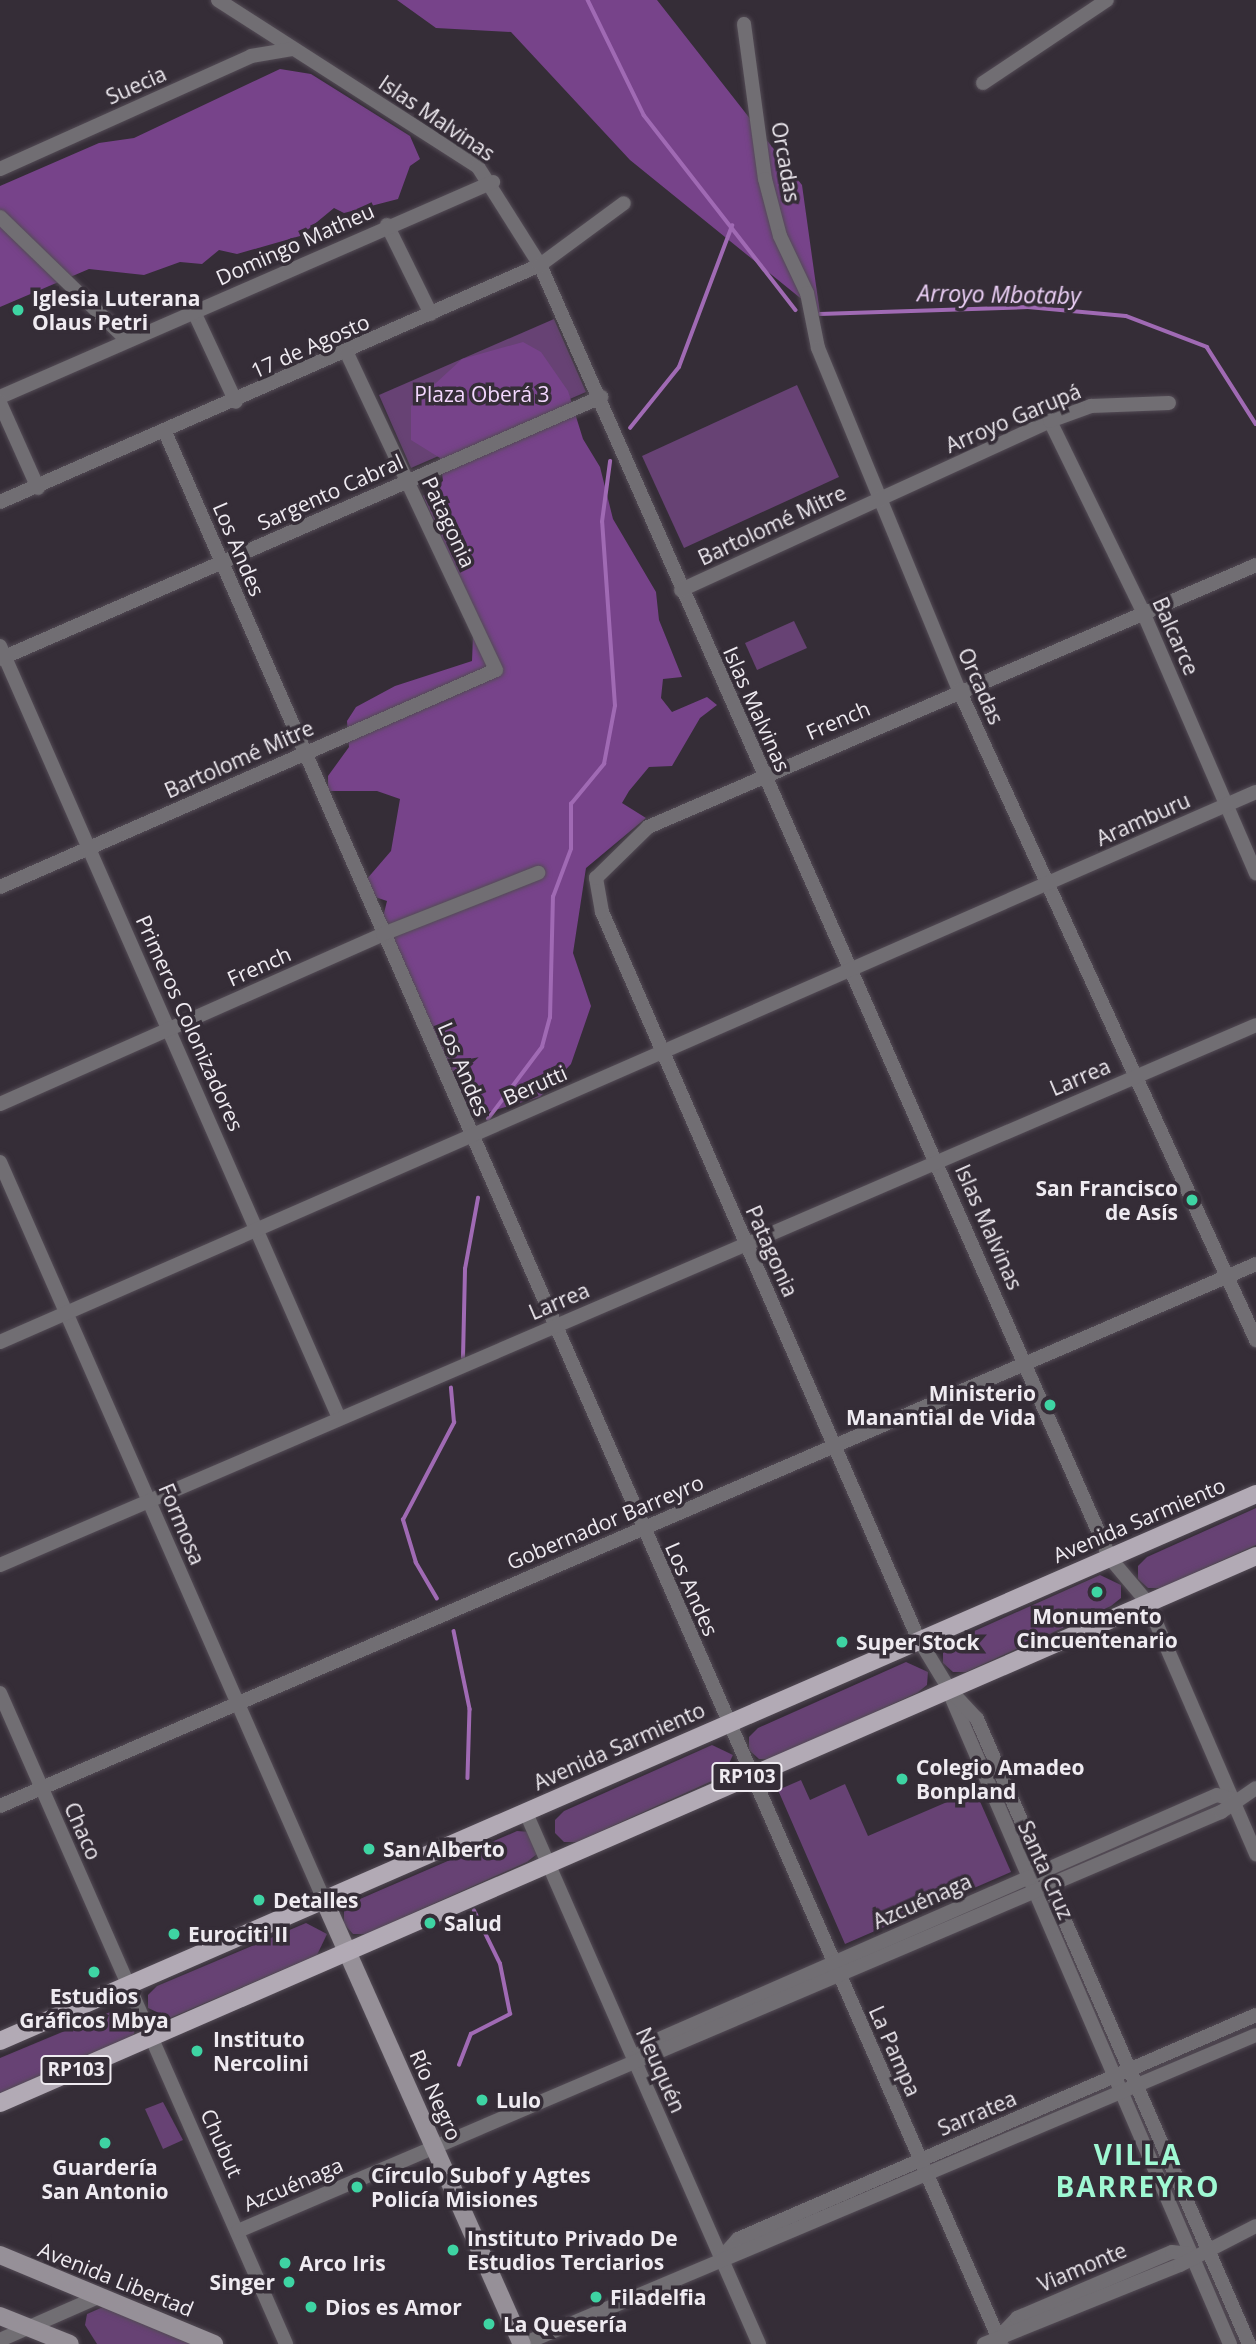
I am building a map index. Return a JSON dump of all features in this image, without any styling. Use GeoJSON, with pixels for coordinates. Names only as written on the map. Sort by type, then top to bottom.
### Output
{"type":"FeatureCollection","features":[{"type":"Feature","properties":{"kind":"main road","name":"Avenida Sarmiento"},"geometry":{"type":"LineString","coordinates":[[0,2041],[325,1902],[918,1638],[1256,1494]]}},
{"type":"Feature","properties":{"kind":"main road","name":"RP103"},"geometry":{"type":"LineString","coordinates":[[0,2103],[1256,1556]]}},
{"type":"Feature","properties":{"kind":"street","name":"Islas Malvinas"},"geometry":{"type":"LineString","coordinates":[[218,0],[493,183],[540,265],[763,775],[853,969],[1110,1558],[1147,1602],[1256,1854]]}},
{"type":"Feature","properties":{"kind":"street"},"geometry":{"type":"LineString","coordinates":[[983,83],[1107,0]]}},
{"type":"Feature","properties":{"kind":"street","name":"Orcadas"},"geometry":{"type":"LineString","coordinates":[[744,24],[765,179],[779,236],[807,293],[818,348],[959,690],[1256,1340]]}},
{"type":"Feature","properties":{"kind":"street","name":"Suecia"},"geometry":{"type":"LineString","coordinates":[[0,169],[251,56],[293,49]]}},
{"type":"Feature","properties":{"kind":"street","name":"Domingo Matheu"},"geometry":{"type":"LineString","coordinates":[[0,397],[125,338],[194,312],[387,225],[493,183]]}},
{"type":"Feature","properties":{"kind":"street","name":"17 de Agosto"},"geometry":{"type":"LineString","coordinates":[[0,502],[236,402],[540,265],[624,203]]}},
{"type":"Feature","properties":{"kind":"street"},"geometry":{"type":"LineString","coordinates":[[0,218],[125,338]]}},
{"type":"Feature","properties":{"kind":"street"},"geometry":{"type":"LineString","coordinates":[[387,225],[431,314]]}},
{"type":"Feature","properties":{"kind":"street"},"geometry":{"type":"LineString","coordinates":[[194,312],[236,402]]}},
{"type":"Feature","properties":{"kind":"street","name":"Patagonia"},"geometry":{"type":"LineString","coordinates":[[347,353],[496,670]]}},
{"type":"Feature","properties":{"kind":"street","name":"Sargento Cabral"},"geometry":{"type":"LineString","coordinates":[[2,654],[222,563],[600,397]]}},
{"type":"Feature","properties":{"kind":"street"},"geometry":{"type":"LineString","coordinates":[[0,403],[38,488]]}},
{"type":"Feature","properties":{"kind":"street","name":"Arroyo Garupá"},"geometry":{"type":"LineString","coordinates":[[880,498],[1050,421],[1091,406],[1169,403]]}},
{"type":"Feature","properties":{"kind":"street","name":"Balcarce"},"geometry":{"type":"LineString","coordinates":[[1050,421],[1142,610],[1256,873]]}},
{"type":"Feature","properties":{"kind":"street","name":"Los Andes"},"geometry":{"type":"LineString","coordinates":[[164,432],[750,1776]]}},
{"type":"Feature","properties":{"kind":"street","name":"Bartolomé Mitre"},"geometry":{"type":"LineString","coordinates":[[681,590],[880,498]]}},
{"type":"Feature","properties":{"kind":"street","name":"French"},"geometry":{"type":"LineString","coordinates":[[596,878],[648,827],[1142,610],[1256,565]]}},
{"type":"Feature","properties":{"kind":"street","name":"Primeros Colonizadores"},"geometry":{"type":"LineString","coordinates":[[2,654],[171,1028],[339,1418]]}},
{"type":"Feature","properties":{"kind":"street","name":"Bartolomé Mitre"},"geometry":{"type":"LineString","coordinates":[[0,887],[496,670]]}},
{"type":"Feature","properties":{"kind":"street","name":"Aramburu"},"geometry":{"type":"LineString","coordinates":[[1048,884],[1256,792]]}},
{"type":"Feature","properties":{"kind":"street","name":"French"},"geometry":{"type":"LineString","coordinates":[[0,1104],[383,934],[538,873]]}},
{"type":"Feature","properties":{"kind":"street","name":"Patagonia"},"geometry":{"type":"LineString","coordinates":[[596,878],[602,912],[834,1446],[918,1638],[949,1689]]}},
{"type":"Feature","properties":{"kind":"street","name":"Berutti"},"geometry":{"type":"LineString","coordinates":[[0,1342],[1048,884]]}},
{"type":"Feature","properties":{"kind":"street","name":"Larrea"},"geometry":{"type":"LineString","coordinates":[[0,1565],[1256,1025]]}},
{"type":"Feature","properties":{"kind":"street","name":"Formosa"},"geometry":{"type":"LineString","coordinates":[[0,1162],[69,1311],[149,1501],[325,1902]]}},
{"type":"Feature","properties":{"kind":"street","name":"Gobernador Barreyro"},"geometry":{"type":"LineString","coordinates":[[0,1806],[1256,1264]]}},
{"type":"Feature","properties":{"kind":"street","name":"Santa Cruz"},"geometry":{"type":"LineString","coordinates":[[949,1689],[977,1719],[1249,2344]]}},
{"type":"Feature","properties":{"kind":"street","name":"Santa Cruz"},"geometry":{"type":"LineString","coordinates":[[949,1689],[1026,1878],[1230,2344]]}},
{"type":"Feature","properties":{"kind":"street","name":"Chaco"},"geometry":{"type":"LineString","coordinates":[[0,1693],[152,2037]]}},
{"type":"Feature","properties":{"kind":"street","name":"La Pampa"},"geometry":{"type":"LineString","coordinates":[[750,1776],[927,2176],[994,2342]]}},
{"type":"Feature","properties":{"kind":"street","name":"Azcuénaga"},"geometry":{"type":"LineString","coordinates":[[836,1970],[1033,1893],[1221,1812],[1232,1799],[1256,1788]]}},
{"type":"Feature","properties":{"kind":"street","name":"Azcuénaga"},"geometry":{"type":"LineString","coordinates":[[238,2231],[634,2059],[660,2054],[1026,1878],[1217,1795],[1232,1799]]}},
{"type":"Feature","properties":{"kind":"street","name":"Neuquén"},"geometry":{"type":"LineString","coordinates":[[526,1813],[759,2344]]}},
{"type":"Feature","properties":{"kind":"street","name":"Río Negro"},"geometry":{"type":"LineString","coordinates":[[325,1902],[523,2344]]}},
{"type":"Feature","properties":{"kind":"street","name":"Sarratea"},"geometry":{"type":"LineString","coordinates":[[721,2258],[738,2239],[1256,2015]]}},
{"type":"Feature","properties":{"kind":"street","name":"Sarratea"},"geometry":{"type":"LineString","coordinates":[[523,2344],[721,2258],[746,2255],[1256,2035]]}},
{"type":"Feature","properties":{"kind":"street","name":"Chubut"},"geometry":{"type":"LineString","coordinates":[[152,2037],[286,2344]]}},
{"type":"Feature","properties":{"kind":"street","name":"Viamonte"},"geometry":{"type":"LineString","coordinates":[[994,2342],[1108,2297],[1191,2254],[1256,2226]]}},
{"type":"Feature","properties":{"kind":"street","name":"Avenida Libertad"},"geometry":{"type":"LineString","coordinates":[[0,2255],[214,2344]]}},
{"type":"Feature","properties":{"kind":"street"},"geometry":{"type":"LineString","coordinates":[[0,2340],[40,2332],[98,2297]]}},
{"type":"Feature","properties":{"kind":"street"},"geometry":{"type":"LineString","coordinates":[[0,2316],[70,2344]]}},
{"type":"Feature","properties":{"kind":"green space"},"geometry":{"type":"Polygon","coordinates":[[[397,0],[657,0],[802,185],[820,314],[630,160],[511,32],[436,28],[397,0]]]}},
{"type":"Feature","properties":{"kind":"green space"},"geometry":{"type":"Polygon","coordinates":[[[280,69],[311,74],[410,136],[420,159],[410,166],[398,199],[344,213],[334,208],[300,236],[237,254],[219,250],[202,264],[180,262],[144,275],[89,269],[0,307],[0,186],[99,143],[134,138],[280,69]]]}},
{"type":"Feature","properties":{"kind":"green space","name":"Plaza Oberá 3"},"geometry":{"type":"Polygon","coordinates":[[[554,319],[586,392],[411,468],[379,395],[554,319]]]}},
{"type":"Feature","properties":{"kind":"green space"},"geometry":{"type":"Polygon","coordinates":[[[523,342],[541,352],[568,391],[583,439],[600,467],[613,519],[656,592],[659,620],[682,677],[663,679],[661,698],[672,712],[707,697],[717,705],[700,718],[672,766],[649,767],[629,791],[622,803],[646,818],[586,868],[573,953],[591,1006],[571,1064],[540,1097],[474,1116],[459,1099],[383,917],[387,901],[375,897],[366,880],[391,851],[400,799],[377,791],[328,791],[328,776],[349,747],[347,721],[356,707],[395,686],[472,661],[474,611],[423,496],[443,481],[440,458],[411,440],[411,406],[462,359],[523,342]]]}},
{"type":"Feature","properties":{"kind":"green space"},"geometry":{"type":"Polygon","coordinates":[[[797,385],[839,477],[684,548],[642,456],[797,385]]]}},
{"type":"Feature","properties":{"kind":"green space"},"geometry":{"type":"Polygon","coordinates":[[[794,621],[807,648],[757,670],[745,643],[794,621]]]}},
{"type":"Feature","properties":{"kind":"green space"},"geometry":{"type":"Polygon","coordinates":[[[1256,1508],[1256,1545],[1161,1588],[1148,1588],[1138,1579],[1138,1566],[1147,1557],[1256,1508]]]}},
{"type":"Feature","properties":{"kind":"green space"},"geometry":{"type":"Polygon","coordinates":[[[1100,1575],[1121,1585],[1121,1598],[1111,1606],[966,1672],[953,1672],[943,1663],[943,1650],[952,1641],[1100,1575]]]}},
{"type":"Feature","properties":{"kind":"green space"},"geometry":{"type":"Polygon","coordinates":[[[906,1662],[928,1672],[927,1685],[917,1693],[772,1759],[759,1759],[749,1750],[749,1737],[758,1728],[906,1662]]]}},
{"type":"Feature","properties":{"kind":"green space"},"geometry":{"type":"Polygon","coordinates":[[[712,1745],[733,1755],[723,1776],[577,1842],[564,1842],[555,1833],[555,1820],[564,1811],[712,1745]]]}},
{"type":"Feature","properties":{"kind":"green space"},"geometry":{"type":"Polygon","coordinates":[[[801,1780],[810,1800],[845,1784],[868,1836],[975,1790],[1011,1872],[845,1944],[778,1790],[801,1780]]]}},
{"type":"Feature","properties":{"kind":"green space"},"geometry":{"type":"Polygon","coordinates":[[[517,1831],[530,1832],[537,1854],[527,1862],[366,1934],[353,1934],[344,1924],[344,1911],[353,1902],[517,1831]]]}},
{"type":"Feature","properties":{"kind":"green space"},"geometry":{"type":"Polygon","coordinates":[[[306,1923],[327,1934],[317,1955],[170,2018],[148,2008],[148,1995],[157,1986],[306,1923]]]}},
{"type":"Feature","properties":{"kind":"green space"},"geometry":{"type":"Polygon","coordinates":[[[115,2010],[136,2021],[134,2034],[125,2042],[0,2095],[0,2058],[115,2010]]]}},
{"type":"Feature","properties":{"kind":"green space"},"geometry":{"type":"Polygon","coordinates":[[[163,2102],[183,2140],[163,2149],[145,2109],[163,2102]]]}},
{"type":"Feature","properties":{"kind":"green space"},"geometry":{"type":"Polygon","coordinates":[[[103,2307],[192,2344],[97,2344],[85,2325],[87,2314],[103,2307]]]}},
{"type":"Feature","properties":{"kind":"waterway","name":"Arroyo Mbotaby"},"geometry":{"type":"LineString","coordinates":[[588,0],[644,115],[796,310]]}},
{"type":"Feature","properties":{"kind":"waterway"},"geometry":{"type":"LineString","coordinates":[[630,428],[679,367],[732,226]]}},
{"type":"Feature","properties":{"kind":"waterway","name":"Arroyo Mbotaby"},"geometry":{"type":"LineString","coordinates":[[820,314],[1028,307],[1126,316],[1207,347],[1256,424]]}},
{"type":"Feature","properties":{"kind":"waterway"},"geometry":{"type":"LineString","coordinates":[[488,1119],[542,1047],[550,1018],[553,897],[571,849],[571,804],[604,764],[615,706],[602,522],[610,462]]}},
{"type":"Feature","properties":{"kind":"waterway"},"geometry":{"type":"LineString","coordinates":[[463,1358],[465,1269],[478,1198]]}},
{"type":"Feature","properties":{"kind":"waterway"},"geometry":{"type":"LineString","coordinates":[[437,1599],[416,1563],[403,1520],[454,1423],[451,1388]]}},
{"type":"Feature","properties":{"kind":"waterway"},"geometry":{"type":"LineString","coordinates":[[454,1631],[470,1709],[468,1778]]}},
{"type":"Feature","properties":{"kind":"waterway"},"geometry":{"type":"LineString","coordinates":[[459,2065],[471,2034],[510,2014],[500,1964],[474,1911]]}},
{"type":"Feature","properties":{"kind":"place","name":"Iglesia Luterana Olaus Petri"},"geometry":{"type":"Point","coordinates":[18,310]}},
{"type":"Feature","properties":{"kind":"place","name":"San Francisco de Asís"},"geometry":{"type":"Point","coordinates":[1192,1200]}},
{"type":"Feature","properties":{"kind":"place","name":"Ministerio Manantial de Vida"},"geometry":{"type":"Point","coordinates":[1050,1405]}},
{"type":"Feature","properties":{"kind":"place","name":"Monumento Cincuentenario"},"geometry":{"type":"Point","coordinates":[1097,1592]}},
{"type":"Feature","properties":{"kind":"place","name":"Super Stock"},"geometry":{"type":"Point","coordinates":[842,1642]}},
{"type":"Feature","properties":{"kind":"place","name":"Colegio Amadeo Bonpland"},"geometry":{"type":"Point","coordinates":[902,1779]}},
{"type":"Feature","properties":{"kind":"place","name":"San Alberto"},"geometry":{"type":"Point","coordinates":[369,1849]}},
{"type":"Feature","properties":{"kind":"place","name":"Detalles"},"geometry":{"type":"Point","coordinates":[259,1900]}},
{"type":"Feature","properties":{"kind":"place","name":"Salud"},"geometry":{"type":"Point","coordinates":[430,1923]}},
{"type":"Feature","properties":{"kind":"place","name":"Eurociti II"},"geometry":{"type":"Point","coordinates":[174,1934]}},
{"type":"Feature","properties":{"kind":"place","name":"Estudios Gráficos Mbya"},"geometry":{"type":"Point","coordinates":[94,1972]}},
{"type":"Feature","properties":{"kind":"place","name":"Instituto Nercolini"},"geometry":{"type":"Point","coordinates":[197,2051]}},
{"type":"Feature","properties":{"kind":"place","name":"Lulo"},"geometry":{"type":"Point","coordinates":[482,2100]}},
{"type":"Feature","properties":{"kind":"place","name":"Guardería San Antonio"},"geometry":{"type":"Point","coordinates":[105,2143]}},
{"type":"Feature","properties":{"kind":"place","name":"Círculo Subof y Agtes Policía Misiones"},"geometry":{"type":"Point","coordinates":[357,2187]}},
{"type":"Feature","properties":{"kind":"place","name":"Instituto Privado De Estudios Terciarios"},"geometry":{"type":"Point","coordinates":[453,2250]}},
{"type":"Feature","properties":{"kind":"place","name":"Arco Iris"},"geometry":{"type":"Point","coordinates":[285,2263]}},
{"type":"Feature","properties":{"kind":"place","name":"Singer"},"geometry":{"type":"Point","coordinates":[289,2282]}},
{"type":"Feature","properties":{"kind":"place","name":"Filadelfia"},"geometry":{"type":"Point","coordinates":[596,2297]}},
{"type":"Feature","properties":{"kind":"place","name":"Dios es Amor"},"geometry":{"type":"Point","coordinates":[311,2307]}},
{"type":"Feature","properties":{"kind":"place","name":"La Quesería"},"geometry":{"type":"Point","coordinates":[489,2324]}},
{"type":"Feature","properties":{"kind":"district","name":"VILLA BARREYRO"},"geometry":{"type":"Point","coordinates":[1138,2170]}}]}
